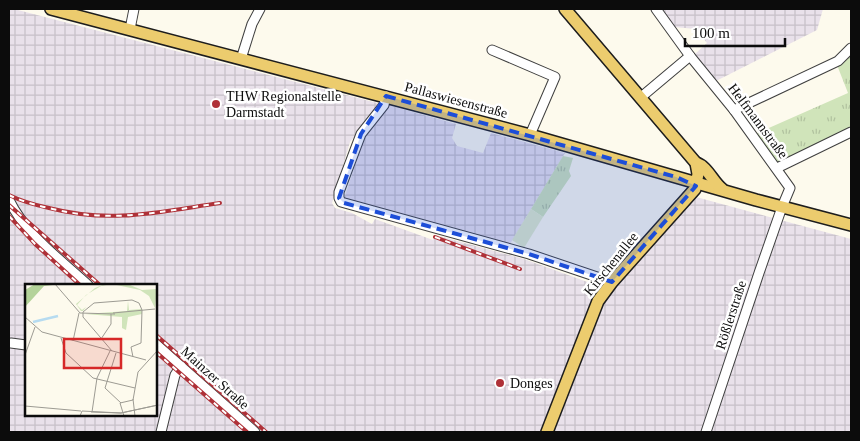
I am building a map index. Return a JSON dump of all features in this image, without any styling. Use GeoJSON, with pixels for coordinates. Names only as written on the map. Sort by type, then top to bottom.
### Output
{"type":"FeatureCollection","features":[{"type":"Feature","properties":{"kind":"main road","name":"Pallaswiesenstraße"},"geometry":{"type":"LineString","coordinates":[[51,9],[386,96],[530,135],[725,192],[851,225]]}},
{"type":"Feature","properties":{"kind":"main road"},"geometry":{"type":"LineString","coordinates":[[565,9],[640,98],[725,192]]}},
{"type":"Feature","properties":{"kind":"main road"},"geometry":{"type":"LineString","coordinates":[[696,162],[698,172],[697,184]]}},
{"type":"Feature","properties":{"kind":"main road","name":"Kirschenallee"},"geometry":{"type":"LineString","coordinates":[[547,432],[592,312],[601,296],[697,184]]}},
{"type":"Feature","properties":{"kind":"street"},"geometry":{"type":"LineString","coordinates":[[130,29],[134,9]]}},
{"type":"Feature","properties":{"kind":"street"},"geometry":{"type":"LineString","coordinates":[[241,59],[252,24],[260,9]]}},
{"type":"Feature","properties":{"kind":"street","name":"Helfmannstraße"},"geometry":{"type":"LineString","coordinates":[[656,9],[690,56],[734,110],[790,188],[782,206]]}},
{"type":"Feature","properties":{"kind":"street"},"geometry":{"type":"LineString","coordinates":[[734,110],[838,61],[851,48]]}},
{"type":"Feature","properties":{"kind":"street"},"geometry":{"type":"LineString","coordinates":[[492,50],[555,77],[530,135]]}},
{"type":"Feature","properties":{"kind":"street"},"geometry":{"type":"LineString","coordinates":[[640,98],[690,56]]}},
{"type":"Feature","properties":{"kind":"street"},"geometry":{"type":"LineString","coordinates":[[386,96],[384,105],[361,134],[339,192],[341,202],[529,254],[612,282]]}},
{"type":"Feature","properties":{"kind":"street"},"geometry":{"type":"LineString","coordinates":[[776,168],[851,132]]}},
{"type":"Feature","properties":{"kind":"street"},"geometry":{"type":"LineString","coordinates":[[9,200],[21,221],[36,238],[87,284]]}},
{"type":"Feature","properties":{"kind":"street","name":"Rößlerstraße"},"geometry":{"type":"LineString","coordinates":[[706,432],[782,206]]}},
{"type":"Feature","properties":{"kind":"street"},"geometry":{"type":"LineString","coordinates":[[11,343],[25,345]]}},
{"type":"Feature","properties":{"kind":"street","name":"Mainzer Straße"},"geometry":{"type":"LineString","coordinates":[[158,346],[255,432]]}},
{"type":"Feature","properties":{"kind":"street"},"geometry":{"type":"LineString","coordinates":[[158,357],[165,352]]}},
{"type":"Feature","properties":{"kind":"street"},"geometry":{"type":"LineString","coordinates":[[161,432],[175,375],[181,366]]}},
{"type":"Feature","properties":{"kind":"highlighted area"},"geometry":{"type":"Polygon","coordinates":[[[386,96],[676,177],[696,186],[612,282],[529,254],[344,203],[339,198],[361,134],[386,96]]]}},
{"type":"Feature","properties":{"kind":"shaded area"},"geometry":{"type":"Polygon","coordinates":[[[9,9],[381,104],[350,142],[332,203],[335,208],[352,213],[372,224],[375,219],[433,240],[435,235],[524,259],[593,284],[611,293],[696,197],[851,239],[851,432],[9,432],[9,9]]]}},
{"type":"Feature","properties":{"kind":"shaded area"},"geometry":{"type":"Polygon","coordinates":[[[659,9],[823,9],[817,30],[716,81],[695,54],[707,43],[696,29],[674,27],[659,9]]]}},
{"type":"Feature","properties":{"kind":"shaded area"},"geometry":{"type":"Polygon","coordinates":[[[388,105],[456,124],[452,138],[457,146],[483,153],[491,133],[565,153],[510,244],[344,199],[365,134],[386,110],[388,105]]]}},
{"type":"Feature","properties":{"kind":"green space"},"geometry":{"type":"Polygon","coordinates":[[[851,52],[851,129],[779,164],[755,134],[848,93],[837,65],[851,52]]]}},
{"type":"Feature","properties":{"kind":"green space"},"geometry":{"type":"Polygon","coordinates":[[[563,156],[573,158],[569,171],[571,176],[543,217],[531,209],[563,156]]]}},
{"type":"Feature","properties":{"kind":"green space"},"geometry":{"type":"Polygon","coordinates":[[[531,209],[543,217],[524,248],[512,240],[531,209]]]}},
{"type":"Feature","properties":{"kind":"railway"},"geometry":{"type":"LineString","coordinates":[[9,195],[23,201],[72,213],[114,216],[155,213],[220,203]]}},
{"type":"Feature","properties":{"kind":"railway"},"geometry":{"type":"LineString","coordinates":[[9,205],[99,284]]}},
{"type":"Feature","properties":{"kind":"railway"},"geometry":{"type":"LineString","coordinates":[[9,216],[35,244],[79,284]]}},
{"type":"Feature","properties":{"kind":"railway"},"geometry":{"type":"LineString","coordinates":[[435,237],[520,269]]}},
{"type":"Feature","properties":{"kind":"railway"},"geometry":{"type":"LineString","coordinates":[[158,337],[266,432]]}},
{"type":"Feature","properties":{"kind":"railway"},"geometry":{"type":"LineString","coordinates":[[158,354],[247,432]]}},
{"type":"Feature","properties":{"kind":"place","name":"THW Regionalstelle Darmstadt"},"geometry":{"type":"Point","coordinates":[216,104]}},
{"type":"Feature","properties":{"kind":"place","name":"Donges"},"geometry":{"type":"Point","coordinates":[500,383]}}]}
